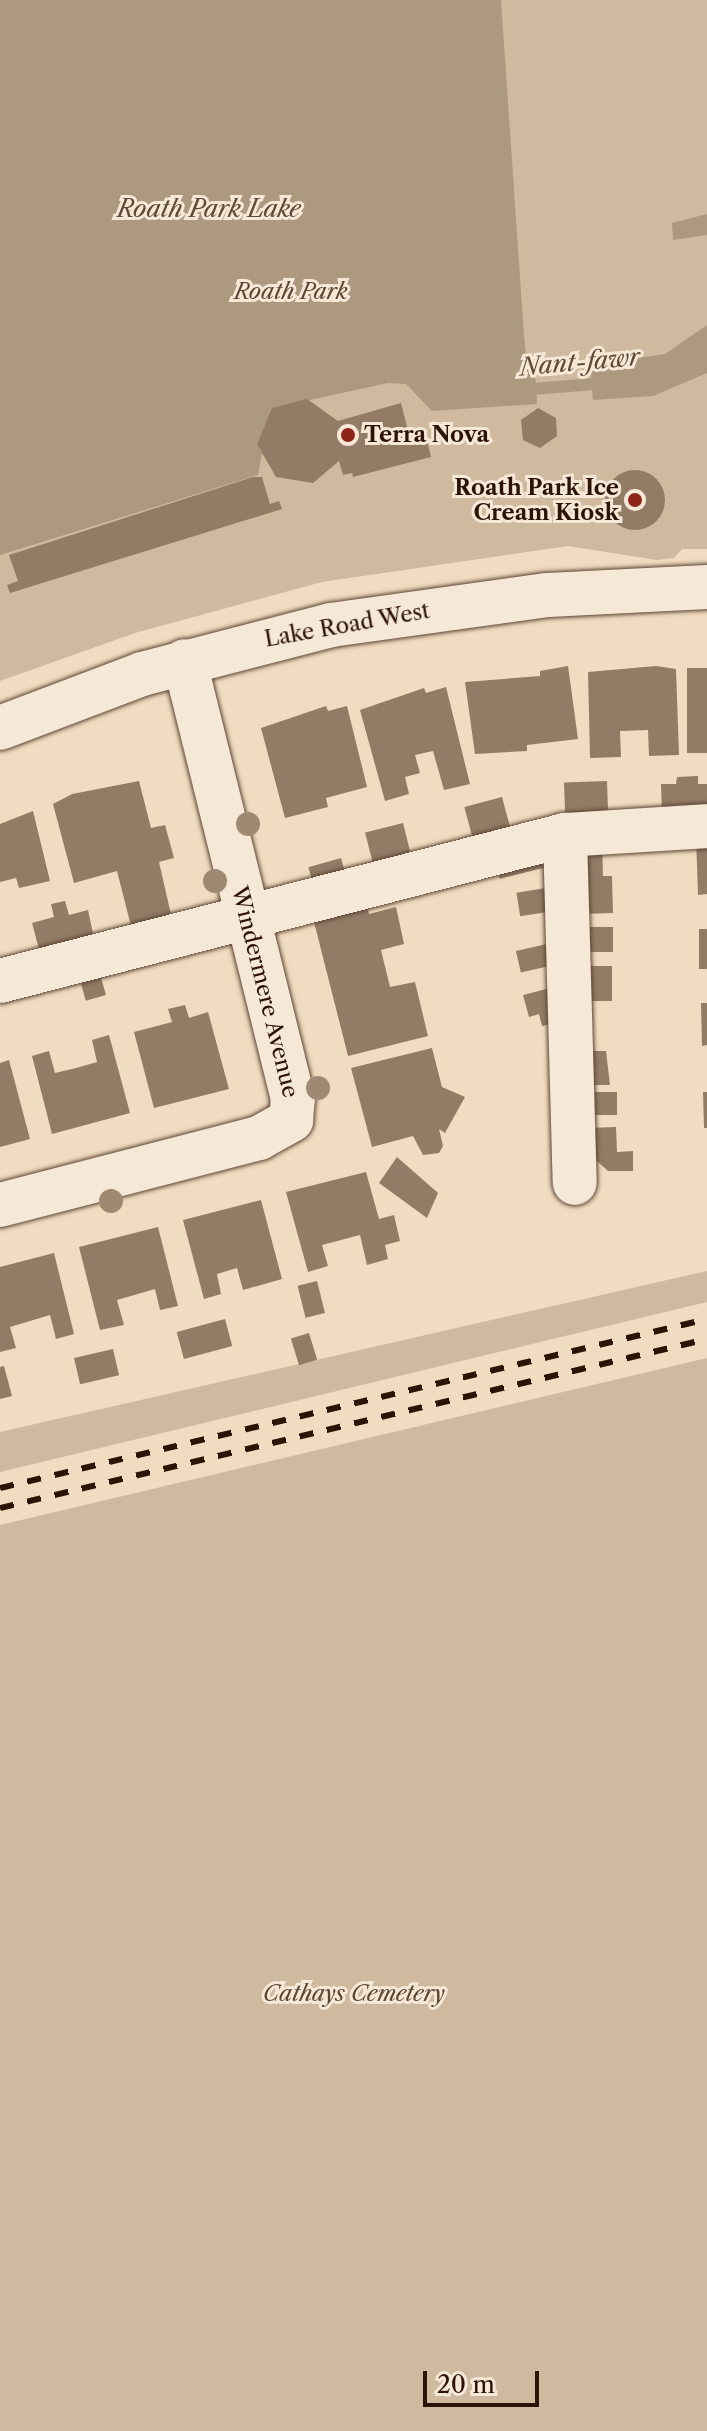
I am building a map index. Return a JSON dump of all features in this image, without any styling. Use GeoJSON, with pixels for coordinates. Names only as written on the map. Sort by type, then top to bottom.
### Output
{"type":"FeatureCollection","features":[{"type":"Feature","properties":{"kind":"street","name":"Lake Road West"},"geometry":{"type":"LineString","coordinates":[[0,728],[185,661],[388,615],[548,595],[707,587]]}},
{"type":"Feature","properties":{"kind":"street","name":"Windermere Avenue"},"geometry":{"type":"LineString","coordinates":[[0,1205],[283,1129],[291,1120],[293,1099],[185,661]]}},
{"type":"Feature","properties":{"kind":"street"},"geometry":{"type":"LineString","coordinates":[[0,981],[565,835],[707,826]]}},
{"type":"Feature","properties":{"kind":"street"},"geometry":{"type":"LineString","coordinates":[[565,835],[575,1183]]}},
{"type":"Feature","properties":{"kind":"green space","name":"Roath Park"},"geometry":{"type":"Polygon","coordinates":[[[0,0],[707,0],[707,549],[682,549],[674,558],[657,560],[568,546],[322,582],[135,633],[0,681],[0,0]]]}},
{"type":"Feature","properties":{"kind":"green space"},"geometry":{"type":"Polygon","coordinates":[[[707,1271],[707,1302],[0,1472],[0,1432],[707,1271]]]}},
{"type":"Feature","properties":{"kind":"green space","name":"Cathays Cemetery"},"geometry":{"type":"Polygon","coordinates":[[[707,1358],[707,2431],[0,2431],[0,1525],[707,1358]]]}},
{"type":"Feature","properties":{"kind":"water","name":"Roath Park Lake"},"geometry":{"type":"Polygon","coordinates":[[[0,0],[501,0],[524,336],[527,366],[535,369],[537,404],[432,411],[406,384],[388,383],[273,408],[257,444],[262,453],[258,475],[0,555],[0,0]]]}},
{"type":"Feature","properties":{"kind":"water"},"geometry":{"type":"Polygon","coordinates":[[[707,214],[707,235],[673,240],[672,223],[707,214]]]}},
{"type":"Feature","properties":{"kind":"water"},"geometry":{"type":"Polygon","coordinates":[[[707,325],[707,373],[653,396],[593,400],[590,365],[665,354],[707,325]]]}},
{"type":"Feature","properties":{"kind":"building"},"geometry":{"type":"Polygon","coordinates":[[[307,399],[338,421],[401,403],[408,431],[424,428],[431,457],[353,477],[352,473],[343,475],[339,461],[313,483],[276,477],[257,444],[272,408],[307,399]]]}},
{"type":"Feature","properties":{"kind":"building"},"geometry":{"type":"Polygon","coordinates":[[[538,408],[556,418],[557,436],[540,448],[523,440],[521,420],[538,408]]]}},
{"type":"Feature","properties":{"kind":"building"},"geometry":{"type":"Polygon","coordinates":[[[635,470],[646,472],[656,479],[663,489],[663,511],[656,521],[646,528],[635,530],[624,528],[614,521],[607,511],[605,500],[607,489],[614,479],[624,472],[635,470]]]}},
{"type":"Feature","properties":{"kind":"building"},"geometry":{"type":"Polygon","coordinates":[[[253,477],[262,477],[270,504],[279,501],[282,509],[10,593],[7,585],[18,581],[9,555],[253,477]]]}},
{"type":"Feature","properties":{"kind":"building"},"geometry":{"type":"Polygon","coordinates":[[[568,666],[578,739],[527,745],[527,751],[475,754],[465,682],[540,676],[540,671],[568,666]]]}},
{"type":"Feature","properties":{"kind":"building"},"geometry":{"type":"Polygon","coordinates":[[[656,666],[676,669],[679,755],[649,756],[648,730],[620,731],[621,757],[590,758],[588,672],[656,666]]]}},
{"type":"Feature","properties":{"kind":"building"},"geometry":{"type":"Polygon","coordinates":[[[687,668],[707,668],[707,753],[687,753],[687,668]]]}},
{"type":"Feature","properties":{"kind":"building"},"geometry":{"type":"Polygon","coordinates":[[[446,687],[470,784],[444,790],[433,751],[415,755],[420,773],[405,777],[409,794],[385,801],[360,710],[424,688],[426,693],[446,687]]]}},
{"type":"Feature","properties":{"kind":"building"},"geometry":{"type":"Polygon","coordinates":[[[326,706],[328,711],[347,706],[367,787],[326,798],[328,807],[285,818],[261,728],[326,706]]]}},
{"type":"Feature","properties":{"kind":"building"},"geometry":{"type":"Polygon","coordinates":[[[698,776],[698,784],[707,784],[707,814],[662,814],[661,784],[676,784],[677,777],[698,776]]]}},
{"type":"Feature","properties":{"kind":"building"},"geometry":{"type":"Polygon","coordinates":[[[139,781],[151,828],[165,825],[174,858],[159,862],[172,919],[132,930],[117,871],[74,883],[53,804],[72,794],[139,781]]]}},
{"type":"Feature","properties":{"kind":"building"},"geometry":{"type":"Polygon","coordinates":[[[607,781],[608,817],[565,818],[564,783],[607,781]]]}},
{"type":"Feature","properties":{"kind":"building"},"geometry":{"type":"Polygon","coordinates":[[[502,797],[511,831],[473,841],[464,807],[502,797]]]}},
{"type":"Feature","properties":{"kind":"building"},"geometry":{"type":"Polygon","coordinates":[[[33,811],[50,881],[19,888],[16,878],[0,882],[0,824],[33,811]]]}},
{"type":"Feature","properties":{"kind":"building"},"geometry":{"type":"Polygon","coordinates":[[[403,823],[411,856],[373,865],[365,832],[403,823]]]}},
{"type":"Feature","properties":{"kind":"building"},"geometry":{"type":"Polygon","coordinates":[[[696,835],[707,835],[707,894],[698,895],[696,835]]]}},
{"type":"Feature","properties":{"kind":"building"},"geometry":{"type":"Polygon","coordinates":[[[602,839],[603,876],[612,876],[613,913],[582,914],[580,851],[602,839]]]}},
{"type":"Feature","properties":{"kind":"building"},"geometry":{"type":"Polygon","coordinates":[[[553,849],[557,865],[500,879],[496,863],[553,849]]]}},
{"type":"Feature","properties":{"kind":"building"},"geometry":{"type":"Polygon","coordinates":[[[341,858],[347,879],[314,889],[308,867],[341,858]]]}},
{"type":"Feature","properties":{"kind":"building"},"geometry":{"type":"Polygon","coordinates":[[[552,887],[556,911],[520,916],[516,893],[552,887]]]}},
{"type":"Feature","properties":{"kind":"building"},"geometry":{"type":"Polygon","coordinates":[[[365,896],[369,914],[396,907],[404,944],[381,950],[390,987],[415,982],[428,1036],[348,1056],[311,910],[365,896]]]}},
{"type":"Feature","properties":{"kind":"building"},"geometry":{"type":"Polygon","coordinates":[[[65,901],[69,915],[88,910],[94,938],[41,957],[32,923],[54,917],[51,904],[65,901]]]}},
{"type":"Feature","properties":{"kind":"building"},"geometry":{"type":"Polygon","coordinates":[[[582,927],[613,927],[613,952],[582,952],[582,927]]]}},
{"type":"Feature","properties":{"kind":"building"},"geometry":{"type":"Polygon","coordinates":[[[699,929],[707,929],[707,969],[699,969],[699,929]]]}},
{"type":"Feature","properties":{"kind":"building"},"geometry":{"type":"Polygon","coordinates":[[[551,943],[556,964],[521,973],[516,951],[551,943]]]}},
{"type":"Feature","properties":{"kind":"building"},"geometry":{"type":"Polygon","coordinates":[[[583,966],[612,966],[612,1001],[583,1001],[583,966]]]}},
{"type":"Feature","properties":{"kind":"building"},"geometry":{"type":"Polygon","coordinates":[[[98,967],[106,995],[86,1001],[78,973],[98,967]]]}},
{"type":"Feature","properties":{"kind":"building"},"geometry":{"type":"Polygon","coordinates":[[[558,986],[564,1021],[542,1026],[539,1014],[529,1017],[523,995],[558,986]]]}},
{"type":"Feature","properties":{"kind":"building"},"geometry":{"type":"Polygon","coordinates":[[[701,1003],[707,1003],[707,1045],[702,1046],[701,1003]]]}},
{"type":"Feature","properties":{"kind":"building"},"geometry":{"type":"Polygon","coordinates":[[[185,1005],[189,1018],[208,1012],[229,1089],[154,1108],[134,1032],[172,1022],[168,1009],[185,1005]]]}},
{"type":"Feature","properties":{"kind":"building"},"geometry":{"type":"Polygon","coordinates":[[[109,1035],[130,1113],[52,1134],[32,1056],[49,1051],[55,1073],[76,1068],[97,1062],[92,1040],[109,1035]]]}},
{"type":"Feature","properties":{"kind":"building"},"geometry":{"type":"Polygon","coordinates":[[[432,1048],[442,1087],[465,1097],[445,1133],[439,1129],[443,1146],[439,1153],[423,1155],[413,1136],[372,1147],[351,1068],[432,1048]]]}},
{"type":"Feature","properties":{"kind":"building"},"geometry":{"type":"Polygon","coordinates":[[[585,1051],[606,1051],[610,1085],[585,1085],[585,1051]]]}},
{"type":"Feature","properties":{"kind":"building"},"geometry":{"type":"Polygon","coordinates":[[[9,1060],[30,1139],[0,1147],[0,1063],[9,1060]]]}},
{"type":"Feature","properties":{"kind":"building"},"geometry":{"type":"Polygon","coordinates":[[[586,1092],[617,1092],[617,1115],[586,1115],[586,1092]]]}},
{"type":"Feature","properties":{"kind":"building"},"geometry":{"type":"Polygon","coordinates":[[[703,1092],[707,1092],[707,1128],[704,1128],[703,1092]]]}},
{"type":"Feature","properties":{"kind":"building"},"geometry":{"type":"Polygon","coordinates":[[[616,1127],[617,1152],[633,1151],[633,1171],[608,1171],[588,1153],[586,1128],[616,1127]]]}},
{"type":"Feature","properties":{"kind":"building"},"geometry":{"type":"Polygon","coordinates":[[[397,1157],[438,1193],[427,1218],[379,1183],[397,1157]]]}},
{"type":"Feature","properties":{"kind":"building"},"geometry":{"type":"Polygon","coordinates":[[[366,1172],[379,1219],[394,1215],[400,1241],[385,1245],[388,1259],[367,1265],[360,1235],[322,1245],[328,1266],[308,1272],[286,1192],[366,1172]]]}},
{"type":"Feature","properties":{"kind":"building"},"geometry":{"type":"Polygon","coordinates":[[[261,1200],[282,1279],[243,1290],[237,1268],[217,1274],[221,1294],[204,1299],[183,1220],[261,1200]]]}},
{"type":"Feature","properties":{"kind":"building"},"geometry":{"type":"Polygon","coordinates":[[[158,1227],[178,1306],[160,1310],[155,1289],[117,1300],[124,1325],[100,1330],[79,1247],[158,1227]]]}},
{"type":"Feature","properties":{"kind":"building"},"geometry":{"type":"Polygon","coordinates":[[[54,1253],[74,1334],[56,1339],[50,1315],[10,1327],[16,1348],[0,1352],[0,1267],[54,1253]]]}},
{"type":"Feature","properties":{"kind":"building"},"geometry":{"type":"Polygon","coordinates":[[[317,1281],[325,1313],[306,1318],[298,1286],[317,1281]]]}},
{"type":"Feature","properties":{"kind":"building"},"geometry":{"type":"Polygon","coordinates":[[[225,1319],[232,1346],[184,1359],[177,1332],[225,1319]]]}},
{"type":"Feature","properties":{"kind":"building"},"geometry":{"type":"Polygon","coordinates":[[[309,1333],[317,1360],[299,1365],[291,1339],[309,1333]]]}},
{"type":"Feature","properties":{"kind":"building"},"geometry":{"type":"Polygon","coordinates":[[[113,1349],[119,1375],[80,1384],[74,1358],[113,1349]]]}},
{"type":"Feature","properties":{"kind":"building"},"geometry":{"type":"Polygon","coordinates":[[[4,1366],[12,1396],[0,1399],[0,1367],[4,1366]]]}},
{"type":"Feature","properties":{"kind":"waterway","name":"Nant-fawr"},"geometry":{"type":"LineString","coordinates":[[521,390],[606,383]]}},
{"type":"Feature","properties":{"kind":"railway"},"geometry":{"type":"LineString","coordinates":[[0,1488],[707,1319]]}},
{"type":"Feature","properties":{"kind":"railway"},"geometry":{"type":"LineString","coordinates":[[0,1508],[707,1339]]}},
{"type":"Feature","properties":{"kind":"place","name":"Terra Nova"},"geometry":{"type":"Point","coordinates":[348,435]}},
{"type":"Feature","properties":{"kind":"place","name":"Roath Park Ice Cream Kiosk"},"geometry":{"type":"Point","coordinates":[635,500]}}]}
